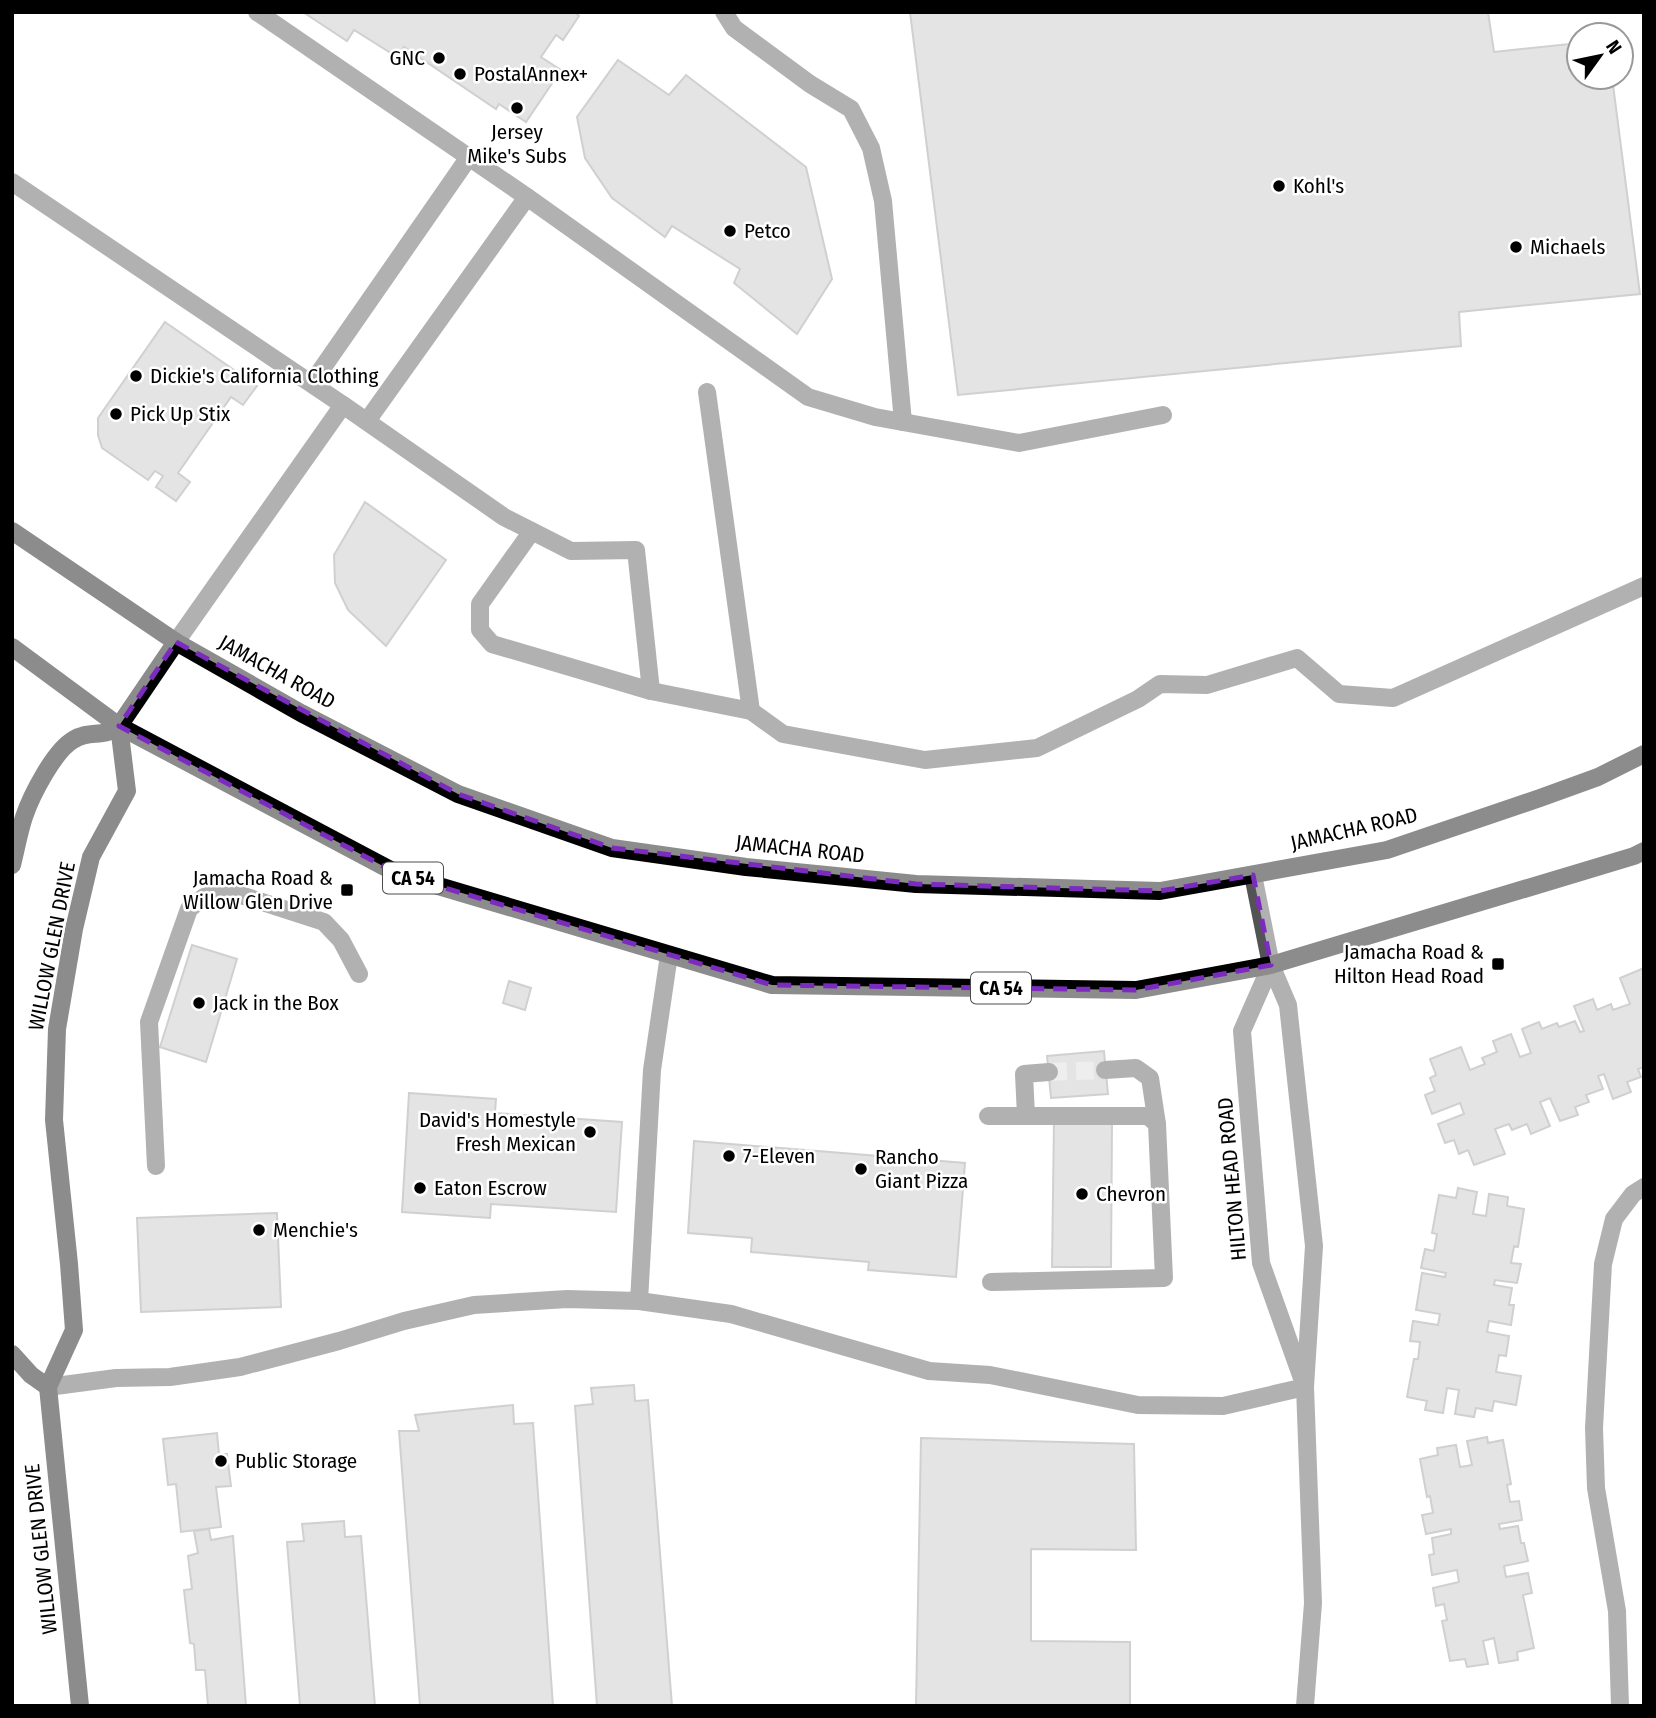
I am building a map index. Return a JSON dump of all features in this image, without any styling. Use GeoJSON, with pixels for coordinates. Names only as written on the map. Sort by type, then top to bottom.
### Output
{"type":"FeatureCollection","features":[{"type":"Feature","properties":{"kind":"main road","name":"JAMACHA ROAD"},"geometry":{"type":"LineString","coordinates":[[12,531],[176,642],[301,713],[458,794],[612,848],[746,867],[916,884],[1160,891],[1387,850],[1540,799],[1644,754]]}},
{"type":"Feature","properties":{"kind":"main road"},"geometry":{"type":"LineString","coordinates":[[12,865],[24,817],[43,777],[59,752],[68,743],[86,733],[102,734],[118,726],[176,642]]}},
{"type":"Feature","properties":{"kind":"main road","name":"CA 54"},"geometry":{"type":"LineString","coordinates":[[12,647],[118,726],[398,874],[772,985],[1136,990],[1271,965],[1644,851]]}},
{"type":"Feature","properties":{"kind":"main road","name":"WILLOW GLEN DRIVE"},"geometry":{"type":"LineString","coordinates":[[80,1706],[48,1387],[74,1330],[54,1120],[57,1029],[74,929],[91,857],[127,791],[118,726]]}},
{"type":"Feature","properties":{"kind":"main road"},"geometry":{"type":"LineString","coordinates":[[12,1354],[48,1387]]}},
{"type":"Feature","properties":{"kind":"street"},"geometry":{"type":"LineString","coordinates":[[257,12],[527,197],[808,397],[875,417],[1019,443],[1163,415]]}},
{"type":"Feature","properties":{"kind":"street"},"geometry":{"type":"LineString","coordinates":[[724,12],[734,27],[810,84],[851,109],[871,148],[883,201],[903,422]]}},
{"type":"Feature","properties":{"kind":"street"},"geometry":{"type":"LineString","coordinates":[[312,383],[469,157]]}},
{"type":"Feature","properties":{"kind":"street"},"geometry":{"type":"LineString","coordinates":[[12,182],[312,383],[504,517],[571,551],[636,550],[651,691]]}},
{"type":"Feature","properties":{"kind":"street"},"geometry":{"type":"LineString","coordinates":[[367,421],[527,197]]}},
{"type":"Feature","properties":{"kind":"street"},"geometry":{"type":"LineString","coordinates":[[708,392],[751,711]]}},
{"type":"Feature","properties":{"kind":"street"},"geometry":{"type":"LineString","coordinates":[[176,642],[343,405]]}},
{"type":"Feature","properties":{"kind":"street"},"geometry":{"type":"LineString","coordinates":[[531,531],[480,604],[480,630],[492,644],[651,691],[751,711],[783,734],[925,760],[1037,748],[1138,699],[1160,684],[1207,685],[1297,658],[1339,694],[1393,698],[1644,586]]}},
{"type":"Feature","properties":{"kind":"street","name":"HILTON HEAD ROAD"},"geometry":{"type":"LineString","coordinates":[[1253,875],[1271,965],[1288,1005],[1314,1246],[1305,1387],[1313,1603],[1305,1706]]}},
{"type":"Feature","properties":{"kind":"street"},"geometry":{"type":"LineString","coordinates":[[156,1166],[149,1022],[189,909],[204,897],[228,891],[324,922],[341,940],[359,974]]}},
{"type":"Feature","properties":{"kind":"street"},"geometry":{"type":"LineString","coordinates":[[639,1301],[652,1070],[669,954]]}},
{"type":"Feature","properties":{"kind":"street","name":"HILTON HEAD ROAD"},"geometry":{"type":"LineString","coordinates":[[1271,965],[1242,1031],[1261,1263],[1305,1387]]}},
{"type":"Feature","properties":{"kind":"street"},"geometry":{"type":"LineString","coordinates":[[991,1282],[1164,1278],[1157,1124],[1150,1079],[1136,1068],[1105,1070]]}},
{"type":"Feature","properties":{"kind":"street"},"geometry":{"type":"LineString","coordinates":[[1026,1116],[1024,1074],[1049,1072]]}},
{"type":"Feature","properties":{"kind":"street"},"geometry":{"type":"LineString","coordinates":[[988,1116],[1148,1116],[1157,1124]]}},
{"type":"Feature","properties":{"kind":"street"},"geometry":{"type":"LineString","coordinates":[[1620,1706],[1617,1611],[1596,1488],[1594,1428],[1602,1264],[1614,1219],[1633,1194],[1644,1187]]}},
{"type":"Feature","properties":{"kind":"street"},"geometry":{"type":"LineString","coordinates":[[48,1387],[116,1378],[170,1377],[240,1367],[404,1321],[474,1305],[567,1299],[639,1301],[731,1314],[929,1371],[990,1375],[1138,1405],[1223,1406],[1305,1387]]}},
{"type":"Feature","properties":{"kind":"highlighted area"},"geometry":{"type":"Polygon","coordinates":[[[176,642],[458,794],[612,848],[916,884],[1160,891],[1253,875],[1271,965],[1136,990],[772,985],[398,874],[119,726],[176,642]]]}},
{"type":"Feature","properties":{"kind":"building"},"geometry":{"type":"Polygon","coordinates":[[[303,12],[574,12],[579,16],[563,40],[556,35],[541,57],[561,70],[526,122],[499,104],[496,109],[404,47],[397,57],[354,30],[347,41],[303,12]]]}},
{"type":"Feature","properties":{"kind":"building","name":"Kohl's"},"geometry":{"type":"Polygon","coordinates":[[[910,12],[1488,12],[1494,52],[1565,44],[1565,91],[1614,91],[1640,294],[1459,312],[1461,346],[958,395],[910,12]]]}},
{"type":"Feature","properties":{"kind":"building"},"geometry":{"type":"Polygon","coordinates":[[[618,60],[669,95],[686,75],[806,167],[832,279],[797,334],[734,283],[740,269],[672,226],[665,237],[612,198],[585,158],[577,117],[618,60]]]}},
{"type":"Feature","properties":{"kind":"building"},"geometry":{"type":"Polygon","coordinates":[[[165,322],[257,386],[243,405],[231,397],[178,473],[190,482],[176,501],[156,487],[163,476],[155,471],[148,480],[102,448],[98,435],[98,418],[165,322]]]}},
{"type":"Feature","properties":{"kind":"building"},"geometry":{"type":"Polygon","coordinates":[[[365,502],[446,560],[386,646],[348,610],[335,583],[334,555],[365,502]]]}},
{"type":"Feature","properties":{"kind":"building","name":"Jack in the Box"},"geometry":{"type":"Polygon","coordinates":[[[192,945],[237,959],[206,1062],[160,1047],[192,945]]]}},
{"type":"Feature","properties":{"kind":"building"},"geometry":{"type":"Polygon","coordinates":[[[1644,968],[1644,1067],[1638,1069],[1641,1077],[1627,1082],[1631,1092],[1613,1099],[1604,1074],[1598,1076],[1603,1089],[1586,1095],[1589,1102],[1575,1107],[1578,1115],[1560,1121],[1550,1098],[1540,1102],[1550,1126],[1531,1134],[1527,1124],[1512,1130],[1509,1124],[1495,1129],[1505,1154],[1474,1165],[1468,1150],[1459,1154],[1454,1140],[1445,1143],[1438,1124],[1464,1114],[1460,1103],[1432,1114],[1425,1095],[1435,1091],[1430,1078],[1436,1075],[1430,1059],[1461,1047],[1470,1070],[1485,1064],[1482,1058],[1497,1052],[1493,1041],[1511,1034],[1520,1057],[1531,1053],[1522,1029],[1539,1022],[1542,1029],[1557,1023],[1559,1027],[1575,1021],[1580,1032],[1584,1031],[1574,1006],[1593,999],[1597,1010],[1611,1004],[1613,1010],[1630,1004],[1620,978],[1644,968]]]}},
{"type":"Feature","properties":{"kind":"building"},"geometry":{"type":"Polygon","coordinates":[[[509,981],[531,988],[525,1010],[503,1003],[509,981]]]}},
{"type":"Feature","properties":{"kind":"building"},"geometry":{"type":"Polygon","coordinates":[[[1104,1051],[1108,1094],[1051,1098],[1047,1056],[1104,1051]]]}},
{"type":"Feature","properties":{"kind":"building"},"geometry":{"type":"Polygon","coordinates":[[[409,1093],[496,1099],[495,1113],[622,1122],[616,1212],[491,1204],[490,1218],[402,1212],[409,1093]]]}},
{"type":"Feature","properties":{"kind":"building","name":"Chevron"},"geometry":{"type":"Polygon","coordinates":[[[1054,1121],[1112,1121],[1111,1267],[1052,1267],[1054,1121]]]}},
{"type":"Feature","properties":{"kind":"building"},"geometry":{"type":"Polygon","coordinates":[[[694,1141],[965,1163],[956,1277],[868,1270],[869,1262],[751,1252],[752,1238],[688,1233],[694,1141]]]}},
{"type":"Feature","properties":{"kind":"building"},"geometry":{"type":"Polygon","coordinates":[[[1458,1188],[1477,1192],[1473,1214],[1486,1216],[1489,1194],[1508,1197],[1507,1206],[1524,1209],[1518,1247],[1514,1246],[1511,1263],[1521,1264],[1517,1283],[1495,1280],[1494,1285],[1512,1288],[1509,1305],[1514,1305],[1511,1325],[1489,1321],[1487,1332],[1509,1336],[1506,1356],[1499,1355],[1496,1372],[1521,1376],[1516,1405],[1494,1401],[1492,1411],[1476,1408],[1474,1417],[1455,1414],[1459,1390],[1447,1388],[1443,1413],[1425,1410],[1427,1401],[1407,1397],[1420,1342],[1410,1341],[1413,1321],[1438,1325],[1440,1314],[1416,1310],[1422,1273],[1445,1277],[1446,1273],[1421,1268],[1425,1249],[1434,1251],[1437,1234],[1432,1233],[1439,1195],[1456,1198],[1458,1188]]]}},
{"type":"Feature","properties":{"kind":"building"},"geometry":{"type":"Polygon","coordinates":[[[277,1213],[281,1307],[141,1312],[137,1218],[277,1213]]]}},
{"type":"Feature","properties":{"kind":"building"},"geometry":{"type":"Polygon","coordinates":[[[634,1385],[635,1401],[648,1400],[672,1706],[597,1706],[575,1406],[593,1404],[591,1388],[634,1385]]]}},
{"type":"Feature","properties":{"kind":"building"},"geometry":{"type":"Polygon","coordinates":[[[513,1405],[514,1424],[533,1423],[553,1706],[420,1706],[399,1431],[419,1431],[415,1415],[513,1405]]]}},
{"type":"Feature","properties":{"kind":"building"},"geometry":{"type":"Polygon","coordinates":[[[217,1433],[219,1454],[227,1454],[231,1486],[216,1487],[221,1527],[181,1532],[176,1484],[168,1485],[163,1439],[217,1433]]]}},
{"type":"Feature","properties":{"kind":"building"},"geometry":{"type":"Polygon","coordinates":[[[1487,1437],[1488,1443],[1503,1440],[1511,1484],[1507,1485],[1510,1502],[1519,1501],[1522,1520],[1499,1524],[1500,1529],[1518,1526],[1521,1543],[1524,1543],[1528,1561],[1504,1566],[1506,1577],[1528,1573],[1532,1593],[1523,1595],[1534,1648],[1517,1652],[1518,1660],[1499,1663],[1494,1638],[1483,1641],[1488,1664],[1467,1667],[1465,1659],[1450,1661],[1442,1621],[1447,1620],[1444,1604],[1436,1606],[1433,1588],[1459,1582],[1457,1570],[1432,1575],[1429,1555],[1434,1554],[1432,1538],[1451,1534],[1451,1529],[1426,1534],[1422,1515],[1433,1513],[1420,1459],[1438,1455],[1437,1448],[1456,1445],[1460,1467],[1472,1465],[1467,1441],[1487,1437]]]}},
{"type":"Feature","properties":{"kind":"building"},"geometry":{"type":"Polygon","coordinates":[[[921,1438],[1134,1444],[1136,1550],[1031,1549],[1031,1641],[1130,1642],[1130,1706],[916,1706],[921,1438]]]}},
{"type":"Feature","properties":{"kind":"building"},"geometry":{"type":"Polygon","coordinates":[[[344,1521],[345,1537],[361,1536],[375,1706],[300,1706],[287,1542],[304,1541],[302,1524],[344,1521]]]}},
{"type":"Feature","properties":{"kind":"building"},"geometry":{"type":"Polygon","coordinates":[[[209,1529],[211,1540],[233,1536],[246,1706],[208,1706],[205,1670],[196,1670],[194,1644],[190,1643],[184,1590],[192,1589],[188,1556],[198,1553],[194,1531],[209,1529]]]}},
{"type":"Feature","properties":{"kind":"tunnel"},"geometry":{"type":"LineString","coordinates":[[1049,1072],[1105,1070]]}},
{"type":"Feature","properties":{"kind":"place","name":"GNC"},"geometry":{"type":"Point","coordinates":[439,58]}},
{"type":"Feature","properties":{"kind":"place","name":"PostalAnnex+"},"geometry":{"type":"Point","coordinates":[460,74]}},
{"type":"Feature","properties":{"kind":"place","name":"Jersey Mike's Subs"},"geometry":{"type":"Point","coordinates":[517,108]}},
{"type":"Feature","properties":{"kind":"place","name":"Kohl's"},"geometry":{"type":"Point","coordinates":[1279,186]}},
{"type":"Feature","properties":{"kind":"place","name":"Petco"},"geometry":{"type":"Point","coordinates":[730,231]}},
{"type":"Feature","properties":{"kind":"place","name":"Michaels"},"geometry":{"type":"Point","coordinates":[1516,247]}},
{"type":"Feature","properties":{"kind":"place","name":"Dickie's California Clothing"},"geometry":{"type":"Point","coordinates":[136,376]}},
{"type":"Feature","properties":{"kind":"place","name":"Pick Up Stix"},"geometry":{"type":"Point","coordinates":[116,414]}},
{"type":"Feature","properties":{"kind":"place","name":"Jamacha Road & Willow Glen Drive"},"geometry":{"type":"Point","coordinates":[347,890]}},
{"type":"Feature","properties":{"kind":"place","name":"Jamacha Road & Hilton Head Road"},"geometry":{"type":"Point","coordinates":[1498,964]}},
{"type":"Feature","properties":{"kind":"place","name":"Jack in the Box"},"geometry":{"type":"Point","coordinates":[199,1003]}},
{"type":"Feature","properties":{"kind":"place","name":"David's Homestyle Fresh Mexican"},"geometry":{"type":"Point","coordinates":[590,1132]}},
{"type":"Feature","properties":{"kind":"place","name":"7-Eleven"},"geometry":{"type":"Point","coordinates":[729,1156]}},
{"type":"Feature","properties":{"kind":"place","name":"Rancho Giant Pizza"},"geometry":{"type":"Point","coordinates":[861,1169]}},
{"type":"Feature","properties":{"kind":"place","name":"Eaton Escrow"},"geometry":{"type":"Point","coordinates":[420,1188]}},
{"type":"Feature","properties":{"kind":"place","name":"Chevron"},"geometry":{"type":"Point","coordinates":[1082,1194]}},
{"type":"Feature","properties":{"kind":"place","name":"Menchie's"},"geometry":{"type":"Point","coordinates":[259,1230]}},
{"type":"Feature","properties":{"kind":"place","name":"Public Storage"},"geometry":{"type":"Point","coordinates":[221,1461]}}]}
